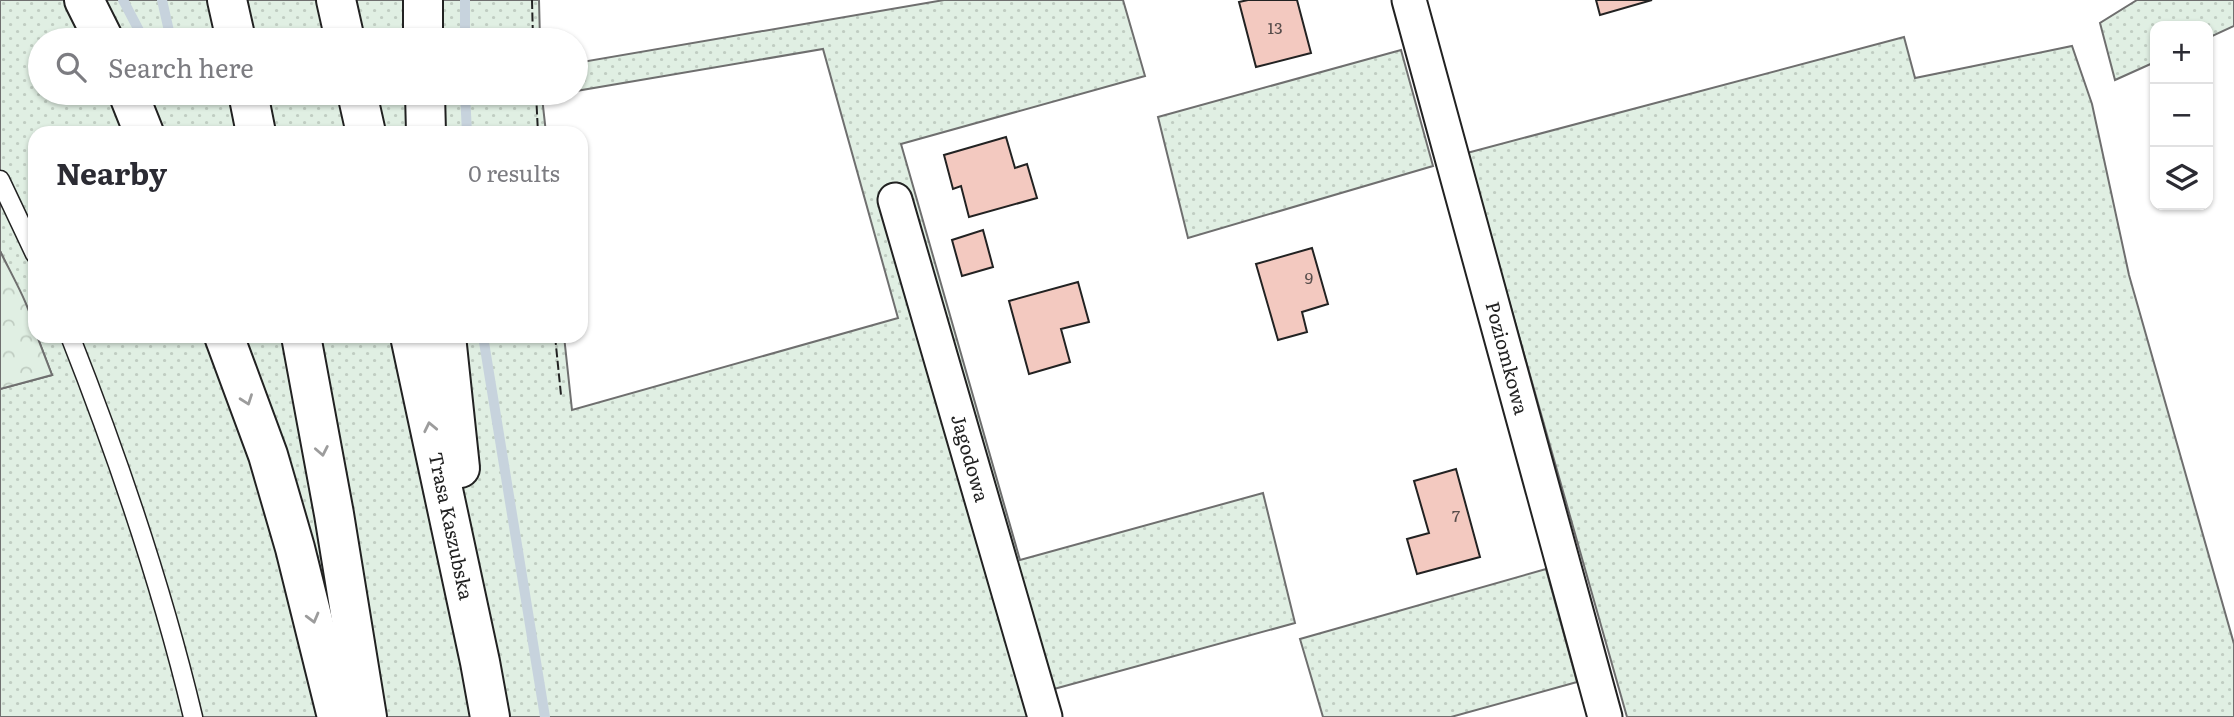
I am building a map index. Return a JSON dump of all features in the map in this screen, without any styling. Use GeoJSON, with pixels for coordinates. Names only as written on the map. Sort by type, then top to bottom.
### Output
{"type":"FeatureCollection","features":[{"type":"Feature","properties":{"kind":"highway"},"geometry":{"type":"LineString","coordinates":[[84,0],[98,28]]}},
{"type":"Feature","properties":{"kind":"highway"},"geometry":{"type":"LineString","coordinates":[[227,0],[233,28]]}},
{"type":"Feature","properties":{"kind":"highway"},"geometry":{"type":"LineString","coordinates":[[336,0],[342,28]]}},
{"type":"Feature","properties":{"kind":"highway"},"geometry":{"type":"LineString","coordinates":[[423,0],[423,28]]}},
{"type":"Feature","properties":{"kind":"highway"},"geometry":{"type":"LineString","coordinates":[[133,105],[141,126]]}},
{"type":"Feature","properties":{"kind":"highway"},"geometry":{"type":"LineString","coordinates":[[250,105],[255,126]]}},
{"type":"Feature","properties":{"kind":"highway"},"geometry":{"type":"LineString","coordinates":[[360,105],[364,126]]}},
{"type":"Feature","properties":{"kind":"highway"},"geometry":{"type":"LineString","coordinates":[[425,105],[426,126]]}},
{"type":"Feature","properties":{"kind":"highway"},"geometry":{"type":"LineString","coordinates":[[227,343],[268,456],[295,548],[337,717]]}},
{"type":"Feature","properties":{"kind":"highway"},"geometry":{"type":"LineString","coordinates":[[301,343],[334,514],[367,717]]}},
{"type":"Feature","properties":{"kind":"highway","name":"Trasa Kaszubska"},"geometry":{"type":"LineString","coordinates":[[412,343],[490,717]]}},
{"type":"Feature","properties":{"kind":"highway"},"geometry":{"type":"LineString","coordinates":[[447,343],[480,662]]}},
{"type":"Feature","properties":{"kind":"street","name":"Poziomkowa"},"geometry":{"type":"LineString","coordinates":[[1409,0],[1605,717]]}},
{"type":"Feature","properties":{"kind":"street","name":"Jagodowa"},"geometry":{"type":"LineString","coordinates":[[895,200],[1045,717]]}},
{"type":"Feature","properties":{"kind":"lane"},"geometry":{"type":"LineString","coordinates":[[0,180],[28,239]]}},
{"type":"Feature","properties":{"kind":"lane"},"geometry":{"type":"LineString","coordinates":[[73,343],[109,435],[151,562],[193,717]]}},
{"type":"Feature","properties":{"kind":"green space"},"geometry":{"type":"Polygon","coordinates":[[[0,0],[539,0],[540,28],[28,28],[28,105],[543,105],[545,126],[28,126],[28,311],[0,251],[0,0]]]}},
{"type":"Feature","properties":{"kind":"green space"},"geometry":{"type":"Polygon","coordinates":[[[944,0],[1123,0],[1145,76],[901,144],[1020,560],[1263,493],[1295,623],[1054,689],[1061,717],[0,717],[0,389],[52,375],[40,343],[565,343],[572,410],[898,318],[823,49],[588,89],[588,61],[944,0]]]}},
{"type":"Feature","properties":{"kind":"green space"},"geometry":{"type":"Polygon","coordinates":[[[2137,0],[2234,0],[2234,26],[2213,36],[2213,21],[2150,21],[2150,64],[2115,80],[2100,23],[2137,0]]]}},
{"type":"Feature","properties":{"kind":"green space"},"geometry":{"type":"Polygon","coordinates":[[[1904,37],[1915,78],[2072,46],[2092,104],[2129,275],[2234,644],[2234,717],[1627,717],[1467,153],[1904,37]]]}},
{"type":"Feature","properties":{"kind":"green space"},"geometry":{"type":"Polygon","coordinates":[[[1401,50],[1433,166],[1188,238],[1158,117],[1401,50]]]}},
{"type":"Feature","properties":{"kind":"green space"},"geometry":{"type":"Polygon","coordinates":[[[0,251],[28,308],[28,343],[40,343],[52,375],[0,389],[0,251]]]}},
{"type":"Feature","properties":{"kind":"green space"},"geometry":{"type":"Polygon","coordinates":[[[1546,569],[1577,682],[1451,717],[1323,717],[1300,639],[1546,569]]]}},
{"type":"Feature","properties":{"kind":"building"},"geometry":{"type":"Polygon","coordinates":[[[1297,0],[1311,53],[1256,67],[1239,2],[1297,0]]]}},
{"type":"Feature","properties":{"kind":"building"},"geometry":{"type":"Polygon","coordinates":[[[1596,0],[1652,0],[1600,15],[1596,0]]]}},
{"type":"Feature","properties":{"kind":"building"},"geometry":{"type":"Polygon","coordinates":[[[1006,137],[1015,168],[1027,164],[1037,198],[969,217],[961,186],[953,189],[944,155],[1006,137]]]}},
{"type":"Feature","properties":{"kind":"building"},"geometry":{"type":"Polygon","coordinates":[[[983,230],[993,267],[962,276],[952,240],[983,230]]]}},
{"type":"Feature","properties":{"kind":"building"},"geometry":{"type":"Polygon","coordinates":[[[1312,248],[1328,304],[1302,312],[1307,332],[1278,340],[1256,264],[1312,248]]]}},
{"type":"Feature","properties":{"kind":"building"},"geometry":{"type":"Polygon","coordinates":[[[1078,282],[1089,322],[1061,329],[1070,362],[1029,374],[1009,301],[1078,282]]]}},
{"type":"Feature","properties":{"kind":"building"},"geometry":{"type":"Polygon","coordinates":[[[1456,469],[1480,557],[1417,574],[1407,539],[1429,533],[1414,481],[1456,469]]]}},
{"type":"Feature","properties":{"kind":"waterway"},"geometry":{"type":"LineString","coordinates":[[123,0],[138,28]]}},
{"type":"Feature","properties":{"kind":"waterway"},"geometry":{"type":"LineString","coordinates":[[162,0],[168,28]]}},
{"type":"Feature","properties":{"kind":"waterway"},"geometry":{"type":"LineString","coordinates":[[465,0],[465,28]]}},
{"type":"Feature","properties":{"kind":"waterway"},"geometry":{"type":"LineString","coordinates":[[466,105],[467,126]]}},
{"type":"Feature","properties":{"kind":"waterway"},"geometry":{"type":"LineString","coordinates":[[484,343],[545,717]]}},
{"type":"Feature","properties":{"kind":"fence"},"geometry":{"type":"LineString","coordinates":[[532,0],[533,28]]}},
{"type":"Feature","properties":{"kind":"fence"},"geometry":{"type":"LineString","coordinates":[[537,105],[538,126]]}},
{"type":"Feature","properties":{"kind":"fence"},"geometry":{"type":"LineString","coordinates":[[556,343],[561,395]]}}]}
